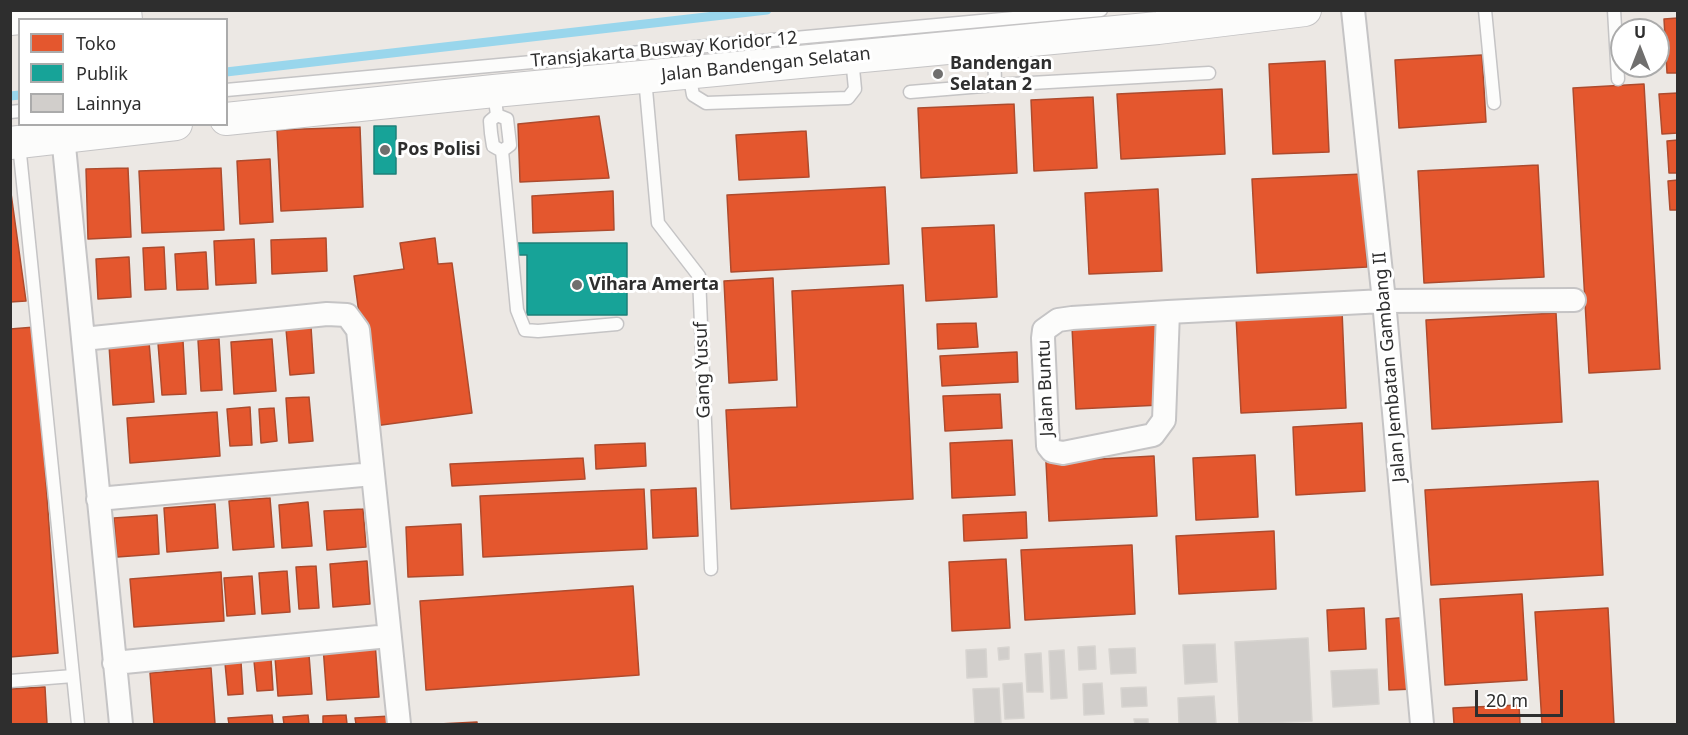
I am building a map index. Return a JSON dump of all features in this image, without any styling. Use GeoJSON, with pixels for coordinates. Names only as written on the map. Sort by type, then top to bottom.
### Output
{"type":"FeatureCollection","features":[{"type":"Feature","properties":{"kind":"main road"},"geometry":{"type":"LineString","coordinates":[[28,18],[101,10]]}},
{"type":"Feature","properties":{"kind":"main road","name":"Jalan Bandengan Selatan"},"geometry":{"type":"LineString","coordinates":[[228,119],[496,103],[645,77],[1241,19],[1305,10]]}},
{"type":"Feature","properties":{"kind":"main road"},"geometry":{"type":"LineString","coordinates":[[15,143],[137,127]]}},
{"type":"Feature","properties":{"kind":"street","name":"Jalan Jembatan Gambang II"},"geometry":{"type":"LineString","coordinates":[[1353,10],[1384,301],[1422,724]]}},
{"type":"Feature","properties":{"kind":"street"},"geometry":{"type":"LineString","coordinates":[[63,136],[121,724]]}},
{"type":"Feature","properties":{"kind":"street","name":"Jalan Buntu"},"geometry":{"type":"LineString","coordinates":[[1168,312],[1164,420],[1153,435],[1063,453],[1052,451],[1048,446],[1047,435],[1043,369],[1044,330],[1058,320],[1168,312],[1384,301],[1574,300]]}},
{"type":"Feature","properties":{"kind":"street"},"geometry":{"type":"LineString","coordinates":[[83,339],[327,314],[347,315],[358,330],[399,724]]}},
{"type":"Feature","properties":{"kind":"street"},"geometry":{"type":"LineString","coordinates":[[98,499],[373,474]]}},
{"type":"Feature","properties":{"kind":"street"},"geometry":{"type":"LineString","coordinates":[[114,663],[389,636]]}},
{"type":"Feature","properties":{"kind":"lane","name":"Transjakarta Busway Koridor 12"},"geometry":{"type":"LineString","coordinates":[[228,90],[1101,10]]}},
{"type":"Feature","properties":{"kind":"lane"},"geometry":{"type":"LineString","coordinates":[[1485,10],[1494,103]]}},
{"type":"Feature","properties":{"kind":"lane"},"geometry":{"type":"LineString","coordinates":[[1614,10],[1618,79]]}},
{"type":"Feature","properties":{"kind":"lane"},"geometry":{"type":"LineString","coordinates":[[994,43],[995,85]]}},
{"type":"Feature","properties":{"kind":"lane"},"geometry":{"type":"LineString","coordinates":[[910,93],[995,85],[1209,72]]}},
{"type":"Feature","properties":{"kind":"lane","name":"Gang Yusuf"},"geometry":{"type":"LineString","coordinates":[[645,77],[658,223],[699,276],[711,569]]}},
{"type":"Feature","properties":{"kind":"lane"},"geometry":{"type":"LineString","coordinates":[[496,103],[490,121],[491,133],[493,146],[502,152]]}},
{"type":"Feature","properties":{"kind":"lane"},"geometry":{"type":"LineString","coordinates":[[496,103],[507,119],[510,145],[502,152]]}},
{"type":"Feature","properties":{"kind":"lane"},"geometry":{"type":"LineString","coordinates":[[15,143],[17,184],[78,724]]}},
{"type":"Feature","properties":{"kind":"lane"},"geometry":{"type":"LineString","coordinates":[[502,152],[517,310],[525,330],[538,331],[616,324]]}},
{"type":"Feature","properties":{"kind":"lane"},"geometry":{"type":"LineString","coordinates":[[10,681],[73,676]]}},
{"type":"Feature","properties":{"kind":"building: Toko"},"geometry":{"type":"Polygon","coordinates":[[[1678,18],[1678,73],[1670,73],[1670,19],[1678,18]]]}},
{"type":"Feature","properties":{"kind":"building: Toko"},"geometry":{"type":"Polygon","coordinates":[[[1482,55],[1486,122],[1399,128],[1395,60],[1482,55]]]}},
{"type":"Feature","properties":{"kind":"building: Toko"},"geometry":{"type":"Polygon","coordinates":[[[1325,61],[1329,152],[1273,154],[1269,64],[1325,61]]]}},
{"type":"Feature","properties":{"kind":"building: Toko"},"geometry":{"type":"Polygon","coordinates":[[[1644,84],[1660,369],[1589,373],[1573,88],[1644,84]]]}},
{"type":"Feature","properties":{"kind":"building: Toko"},"geometry":{"type":"Polygon","coordinates":[[[1222,89],[1225,154],[1121,159],[1117,94],[1222,89]]]}},
{"type":"Feature","properties":{"kind":"building: Toko"},"geometry":{"type":"Polygon","coordinates":[[[1678,93],[1678,133],[1662,134],[1659,94],[1678,93]]]}},
{"type":"Feature","properties":{"kind":"building: Toko"},"geometry":{"type":"Polygon","coordinates":[[[1093,97],[1097,168],[1034,171],[1031,100],[1093,97]]]}},
{"type":"Feature","properties":{"kind":"building: Toko"},"geometry":{"type":"Polygon","coordinates":[[[1014,104],[1017,173],[921,178],[918,108],[1014,104]]]}},
{"type":"Feature","properties":{"kind":"building: Toko"},"geometry":{"type":"Polygon","coordinates":[[[599,116],[609,178],[520,182],[518,124],[599,116]]]}},
{"type":"Feature","properties":{"kind":"building: Toko"},"geometry":{"type":"Polygon","coordinates":[[[360,127],[363,207],[281,211],[277,130],[360,127]]]}},
{"type":"Feature","properties":{"kind":"building: Toko"},"geometry":{"type":"Polygon","coordinates":[[[806,131],[809,177],[739,180],[736,135],[806,131]]]}},
{"type":"Feature","properties":{"kind":"building: Toko"},"geometry":{"type":"Polygon","coordinates":[[[1678,140],[1678,173],[1669,173],[1667,141],[1678,140]]]}},
{"type":"Feature","properties":{"kind":"building: Toko"},"geometry":{"type":"Polygon","coordinates":[[[270,159],[273,222],[240,224],[237,161],[270,159]]]}},
{"type":"Feature","properties":{"kind":"building: Toko"},"geometry":{"type":"Polygon","coordinates":[[[1538,165],[1544,277],[1424,283],[1418,171],[1538,165]]]}},
{"type":"Feature","properties":{"kind":"building: Toko"},"geometry":{"type":"Polygon","coordinates":[[[128,168],[131,237],[88,239],[86,169],[128,168]]]}},
{"type":"Feature","properties":{"kind":"building: Toko"},"geometry":{"type":"Polygon","coordinates":[[[221,168],[224,230],[142,233],[139,171],[221,168]]]}},
{"type":"Feature","properties":{"kind":"building: Toko"},"geometry":{"type":"Polygon","coordinates":[[[1363,174],[1367,267],[1257,273],[1252,179],[1363,174]]]}},
{"type":"Feature","properties":{"kind":"building: Toko"},"geometry":{"type":"Polygon","coordinates":[[[1678,180],[1678,210],[1670,210],[1668,181],[1678,180]]]}},
{"type":"Feature","properties":{"kind":"building: Toko"},"geometry":{"type":"Polygon","coordinates":[[[10,186],[26,301],[10,302],[10,186]]]}},
{"type":"Feature","properties":{"kind":"building: Toko"},"geometry":{"type":"Polygon","coordinates":[[[885,187],[889,264],[731,272],[727,195],[885,187]]]}},
{"type":"Feature","properties":{"kind":"building: Toko"},"geometry":{"type":"Polygon","coordinates":[[[1158,189],[1162,271],[1089,274],[1085,193],[1158,189]]]}},
{"type":"Feature","properties":{"kind":"building: Toko"},"geometry":{"type":"Polygon","coordinates":[[[613,191],[614,230],[533,233],[532,196],[613,191]]]}},
{"type":"Feature","properties":{"kind":"building: Toko"},"geometry":{"type":"Polygon","coordinates":[[[994,225],[997,297],[926,301],[922,228],[994,225]]]}},
{"type":"Feature","properties":{"kind":"building: Toko"},"geometry":{"type":"Polygon","coordinates":[[[326,238],[327,271],[272,274],[271,240],[326,238]]]}},
{"type":"Feature","properties":{"kind":"building: Toko"},"geometry":{"type":"Polygon","coordinates":[[[435,238],[438,264],[452,263],[472,413],[374,426],[354,276],[404,269],[400,243],[435,238]]]}},
{"type":"Feature","properties":{"kind":"building: Toko"},"geometry":{"type":"Polygon","coordinates":[[[254,239],[256,283],[216,285],[214,241],[254,239]]]}},
{"type":"Feature","properties":{"kind":"building: Toko"},"geometry":{"type":"Polygon","coordinates":[[[164,247],[166,289],[145,290],[143,248],[164,247]]]}},
{"type":"Feature","properties":{"kind":"building: Toko"},"geometry":{"type":"Polygon","coordinates":[[[206,252],[208,289],[177,290],[175,254],[206,252]]]}},
{"type":"Feature","properties":{"kind":"building: Toko"},"geometry":{"type":"Polygon","coordinates":[[[129,257],[131,297],[98,299],[96,259],[129,257]]]}},
{"type":"Feature","properties":{"kind":"building: Toko"},"geometry":{"type":"Polygon","coordinates":[[[773,278],[777,380],[729,383],[724,281],[773,278]]]}},
{"type":"Feature","properties":{"kind":"building: Toko"},"geometry":{"type":"Polygon","coordinates":[[[903,285],[913,499],[731,509],[726,410],[797,407],[792,291],[903,285]]]}},
{"type":"Feature","properties":{"kind":"building: Toko"},"geometry":{"type":"Polygon","coordinates":[[[1342,310],[1346,408],[1241,413],[1236,316],[1342,310]]]}},
{"type":"Feature","properties":{"kind":"building: Toko"},"geometry":{"type":"Polygon","coordinates":[[[1556,313],[1562,422],[1432,429],[1426,320],[1556,313]]]}},
{"type":"Feature","properties":{"kind":"building: Toko"},"geometry":{"type":"Polygon","coordinates":[[[976,323],[978,347],[938,349],[937,324],[976,323]]]}},
{"type":"Feature","properties":{"kind":"building: Toko"},"geometry":{"type":"Polygon","coordinates":[[[1157,323],[1161,405],[1076,409],[1072,327],[1157,323]]]}},
{"type":"Feature","properties":{"kind":"building: Toko"},"geometry":{"type":"Polygon","coordinates":[[[35,327],[58,653],[10,657],[10,329],[35,327]]]}},
{"type":"Feature","properties":{"kind":"building: Toko"},"geometry":{"type":"Polygon","coordinates":[[[311,327],[314,373],[290,375],[286,329],[311,327]]]}},
{"type":"Feature","properties":{"kind":"building: Toko"},"geometry":{"type":"Polygon","coordinates":[[[219,339],[222,390],[201,391],[198,340],[219,339]]]}},
{"type":"Feature","properties":{"kind":"building: Toko"},"geometry":{"type":"Polygon","coordinates":[[[272,339],[276,391],[234,394],[231,342],[272,339]]]}},
{"type":"Feature","properties":{"kind":"building: Toko"},"geometry":{"type":"Polygon","coordinates":[[[183,341],[186,394],[162,395],[158,343],[183,341]]]}},
{"type":"Feature","properties":{"kind":"building: Toko"},"geometry":{"type":"Polygon","coordinates":[[[149,342],[154,402],[113,405],[109,345],[149,342]]]}},
{"type":"Feature","properties":{"kind":"building: Toko"},"geometry":{"type":"Polygon","coordinates":[[[1017,352],[1018,382],[942,386],[940,356],[1017,352]]]}},
{"type":"Feature","properties":{"kind":"building: Toko"},"geometry":{"type":"Polygon","coordinates":[[[1000,394],[1002,428],[945,431],[943,396],[1000,394]]]}},
{"type":"Feature","properties":{"kind":"building: Toko"},"geometry":{"type":"Polygon","coordinates":[[[309,397],[313,441],[289,443],[286,398],[309,397]]]}},
{"type":"Feature","properties":{"kind":"building: Toko"},"geometry":{"type":"Polygon","coordinates":[[[250,407],[252,445],[230,446],[227,409],[250,407]]]}},
{"type":"Feature","properties":{"kind":"building: Toko"},"geometry":{"type":"Polygon","coordinates":[[[274,408],[277,441],[261,443],[259,409],[274,408]]]}},
{"type":"Feature","properties":{"kind":"building: Toko"},"geometry":{"type":"Polygon","coordinates":[[[217,412],[220,456],[130,463],[127,418],[217,412]]]}},
{"type":"Feature","properties":{"kind":"building: Toko"},"geometry":{"type":"Polygon","coordinates":[[[1362,423],[1365,491],[1296,495],[1293,427],[1362,423]]]}},
{"type":"Feature","properties":{"kind":"building: Toko"},"geometry":{"type":"Polygon","coordinates":[[[1012,440],[1015,495],[952,498],[950,443],[1012,440]]]}},
{"type":"Feature","properties":{"kind":"building: Toko"},"geometry":{"type":"Polygon","coordinates":[[[645,443],[646,466],[596,469],[595,445],[645,443]]]}},
{"type":"Feature","properties":{"kind":"building: Toko"},"geometry":{"type":"Polygon","coordinates":[[[1255,455],[1258,517],[1196,520],[1193,458],[1255,455]]]}},
{"type":"Feature","properties":{"kind":"building: Toko"},"geometry":{"type":"Polygon","coordinates":[[[1154,456],[1157,516],[1049,521],[1046,462],[1154,456]]]}},
{"type":"Feature","properties":{"kind":"building: Toko"},"geometry":{"type":"Polygon","coordinates":[[[583,458],[585,479],[452,486],[450,464],[583,458]]]}},
{"type":"Feature","properties":{"kind":"building: Toko"},"geometry":{"type":"Polygon","coordinates":[[[1598,481],[1603,575],[1431,585],[1425,490],[1598,481]]]}},
{"type":"Feature","properties":{"kind":"building: Toko"},"geometry":{"type":"Polygon","coordinates":[[[696,488],[698,536],[653,538],[651,490],[696,488]]]}},
{"type":"Feature","properties":{"kind":"building: Toko"},"geometry":{"type":"Polygon","coordinates":[[[644,489],[647,549],[483,557],[480,496],[644,489]]]}},
{"type":"Feature","properties":{"kind":"building: Toko"},"geometry":{"type":"Polygon","coordinates":[[[270,498],[274,547],[233,550],[229,501],[270,498]]]}},
{"type":"Feature","properties":{"kind":"building: Toko"},"geometry":{"type":"Polygon","coordinates":[[[308,502],[312,546],[282,548],[279,505],[308,502]]]}},
{"type":"Feature","properties":{"kind":"building: Toko"},"geometry":{"type":"Polygon","coordinates":[[[215,504],[218,548],[167,552],[164,508],[215,504]]]}},
{"type":"Feature","properties":{"kind":"building: Toko"},"geometry":{"type":"Polygon","coordinates":[[[363,509],[366,547],[327,550],[324,511],[363,509]]]}},
{"type":"Feature","properties":{"kind":"building: Toko"},"geometry":{"type":"Polygon","coordinates":[[[1026,512],[1027,538],[964,541],[963,515],[1026,512]]]}},
{"type":"Feature","properties":{"kind":"building: Toko"},"geometry":{"type":"Polygon","coordinates":[[[157,515],[159,554],[117,557],[114,518],[157,515]]]}},
{"type":"Feature","properties":{"kind":"building: Toko"},"geometry":{"type":"Polygon","coordinates":[[[461,524],[463,575],[408,577],[406,527],[461,524]]]}},
{"type":"Feature","properties":{"kind":"building: Toko"},"geometry":{"type":"Polygon","coordinates":[[[1274,531],[1276,589],[1179,594],[1176,536],[1274,531]]]}},
{"type":"Feature","properties":{"kind":"building: Toko"},"geometry":{"type":"Polygon","coordinates":[[[1132,545],[1135,614],[1025,620],[1021,550],[1132,545]]]}},
{"type":"Feature","properties":{"kind":"building: Toko"},"geometry":{"type":"Polygon","coordinates":[[[1006,559],[1010,628],[952,631],[949,562],[1006,559]]]}},
{"type":"Feature","properties":{"kind":"building: Toko"},"geometry":{"type":"Polygon","coordinates":[[[367,561],[370,604],[333,607],[330,564],[367,561]]]}},
{"type":"Feature","properties":{"kind":"building: Toko"},"geometry":{"type":"Polygon","coordinates":[[[316,566],[319,608],[299,609],[296,567],[316,566]]]}},
{"type":"Feature","properties":{"kind":"building: Toko"},"geometry":{"type":"Polygon","coordinates":[[[287,571],[290,612],[262,614],[259,573],[287,571]]]}},
{"type":"Feature","properties":{"kind":"building: Toko"},"geometry":{"type":"Polygon","coordinates":[[[221,572],[224,621],[134,627],[130,579],[221,572]]]}},
{"type":"Feature","properties":{"kind":"building: Toko"},"geometry":{"type":"Polygon","coordinates":[[[252,576],[255,614],[227,616],[224,578],[252,576]]]}},
{"type":"Feature","properties":{"kind":"building: Toko"},"geometry":{"type":"Polygon","coordinates":[[[633,586],[639,675],[426,690],[420,601],[633,586]]]}},
{"type":"Feature","properties":{"kind":"building: Toko"},"geometry":{"type":"Polygon","coordinates":[[[1522,594],[1527,680],[1445,685],[1440,599],[1522,594]]]}},
{"type":"Feature","properties":{"kind":"building: Toko"},"geometry":{"type":"Polygon","coordinates":[[[1364,608],[1366,649],[1329,651],[1327,610],[1364,608]]]}},
{"type":"Feature","properties":{"kind":"building: Toko"},"geometry":{"type":"Polygon","coordinates":[[[1608,608],[1614,724],[1542,724],[1535,612],[1608,608]]]}},
{"type":"Feature","properties":{"kind":"building: Toko"},"geometry":{"type":"Polygon","coordinates":[[[1410,617],[1414,689],[1389,690],[1386,619],[1410,617]]]}},
{"type":"Feature","properties":{"kind":"building: Toko"},"geometry":{"type":"Polygon","coordinates":[[[375,642],[379,697],[327,700],[323,646],[375,642]]]}},
{"type":"Feature","properties":{"kind":"building: Toko"},"geometry":{"type":"Polygon","coordinates":[[[309,655],[312,694],[278,696],[275,657],[309,655]]]}},
{"type":"Feature","properties":{"kind":"building: Toko"},"geometry":{"type":"Polygon","coordinates":[[[271,659],[273,690],[257,691],[254,661],[271,659]]]}},
{"type":"Feature","properties":{"kind":"building: Toko"},"geometry":{"type":"Polygon","coordinates":[[[241,662],[243,694],[228,695],[225,663],[241,662]]]}},
{"type":"Feature","properties":{"kind":"building: Toko"},"geometry":{"type":"Polygon","coordinates":[[[211,668],[215,724],[154,724],[150,673],[211,668]]]}},
{"type":"Feature","properties":{"kind":"building: Toko"},"geometry":{"type":"Polygon","coordinates":[[[45,687],[47,724],[10,724],[10,689],[45,687]]]}},
{"type":"Feature","properties":{"kind":"building: Toko"},"geometry":{"type":"Polygon","coordinates":[[[1519,705],[1520,724],[1454,724],[1453,708],[1519,705]]]}},
{"type":"Feature","properties":{"kind":"building: Toko"},"geometry":{"type":"Polygon","coordinates":[[[272,715],[273,724],[229,724],[228,718],[272,715]]]}},
{"type":"Feature","properties":{"kind":"building: Toko"},"geometry":{"type":"Polygon","coordinates":[[[308,715],[309,724],[284,724],[283,717],[308,715]]]}},
{"type":"Feature","properties":{"kind":"building: Toko"},"geometry":{"type":"Polygon","coordinates":[[[346,715],[347,724],[323,724],[323,716],[346,715]]]}},
{"type":"Feature","properties":{"kind":"building: Toko"},"geometry":{"type":"Polygon","coordinates":[[[391,716],[391,724],[356,724],[355,718],[391,716]]]}},
{"type":"Feature","properties":{"kind":"building: Toko"},"geometry":{"type":"Polygon","coordinates":[[[477,722],[477,724],[439,724],[477,722]]]}},
{"type":"Feature","properties":{"kind":"building: Publik","name":"Pos Polisi"},"geometry":{"type":"Polygon","coordinates":[[[374,126],[396,126],[396,174],[374,174],[374,126]]]}},
{"type":"Feature","properties":{"kind":"building: Publik","name":"Vihara Amerta"},"geometry":{"type":"Polygon","coordinates":[[[512,243],[627,243],[627,315],[527,315],[527,255],[512,255],[512,243]]]}},
{"type":"Feature","properties":{"kind":"building: Lainnya"},"geometry":{"type":"Polygon","coordinates":[[[1308,638],[1312,721],[1239,724],[1235,642],[1308,638]]]}},
{"type":"Feature","properties":{"kind":"building: Lainnya"},"geometry":{"type":"Polygon","coordinates":[[[1215,644],[1217,682],[1185,684],[1183,645],[1215,644]]]}},
{"type":"Feature","properties":{"kind":"building: Lainnya"},"geometry":{"type":"Polygon","coordinates":[[[1095,646],[1096,669],[1079,670],[1078,647],[1095,646]]]}},
{"type":"Feature","properties":{"kind":"building: Lainnya"},"geometry":{"type":"Polygon","coordinates":[[[1009,647],[1009,659],[999,660],[998,648],[1009,647]]]}},
{"type":"Feature","properties":{"kind":"building: Lainnya"},"geometry":{"type":"Polygon","coordinates":[[[1135,648],[1136,673],[1111,674],[1109,649],[1135,648]]]}},
{"type":"Feature","properties":{"kind":"building: Lainnya"},"geometry":{"type":"Polygon","coordinates":[[[986,649],[987,677],[967,678],[966,650],[986,649]]]}},
{"type":"Feature","properties":{"kind":"building: Lainnya"},"geometry":{"type":"Polygon","coordinates":[[[1064,650],[1067,698],[1051,699],[1049,651],[1064,650]]]}},
{"type":"Feature","properties":{"kind":"building: Lainnya"},"geometry":{"type":"Polygon","coordinates":[[[1041,653],[1043,692],[1027,692],[1025,654],[1041,653]]]}},
{"type":"Feature","properties":{"kind":"building: Lainnya"},"geometry":{"type":"Polygon","coordinates":[[[1377,669],[1379,704],[1333,707],[1331,671],[1377,669]]]}},
{"type":"Feature","properties":{"kind":"building: Lainnya"},"geometry":{"type":"Polygon","coordinates":[[[1022,683],[1024,718],[1005,719],[1003,684],[1022,683]]]}},
{"type":"Feature","properties":{"kind":"building: Lainnya"},"geometry":{"type":"Polygon","coordinates":[[[1102,683],[1104,714],[1084,715],[1083,684],[1102,683]]]}},
{"type":"Feature","properties":{"kind":"building: Lainnya"},"geometry":{"type":"Polygon","coordinates":[[[1146,687],[1147,706],[1122,707],[1121,688],[1146,687]]]}},
{"type":"Feature","properties":{"kind":"building: Lainnya"},"geometry":{"type":"Polygon","coordinates":[[[999,688],[1001,724],[975,724],[973,689],[999,688]]]}},
{"type":"Feature","properties":{"kind":"building: Lainnya"},"geometry":{"type":"Polygon","coordinates":[[[1214,696],[1216,724],[1179,724],[1178,698],[1214,696]]]}},
{"type":"Feature","properties":{"kind":"building: Lainnya"},"geometry":{"type":"Polygon","coordinates":[[[1134,719],[1148,719],[1148,724],[1135,724],[1134,719]]]}},
{"type":"Feature","properties":{"kind":"waterway"},"geometry":{"type":"LineString","coordinates":[[228,72],[767,10]]}},
{"type":"Feature","properties":{"kind":"waterway"},"geometry":{"type":"LineString","coordinates":[[10,96],[18,95]]}},
{"type":"Feature","properties":{"kind":"place","name":"Bandengan Selatan 2"},"geometry":{"type":"Point","coordinates":[938,74]}},
{"type":"Feature","properties":{"kind":"place","name":"Pos Polisi"},"geometry":{"type":"Point","coordinates":[385,150]}},
{"type":"Feature","properties":{"kind":"place","name":"Vihara Amerta"},"geometry":{"type":"Point","coordinates":[577,285]}}]}
